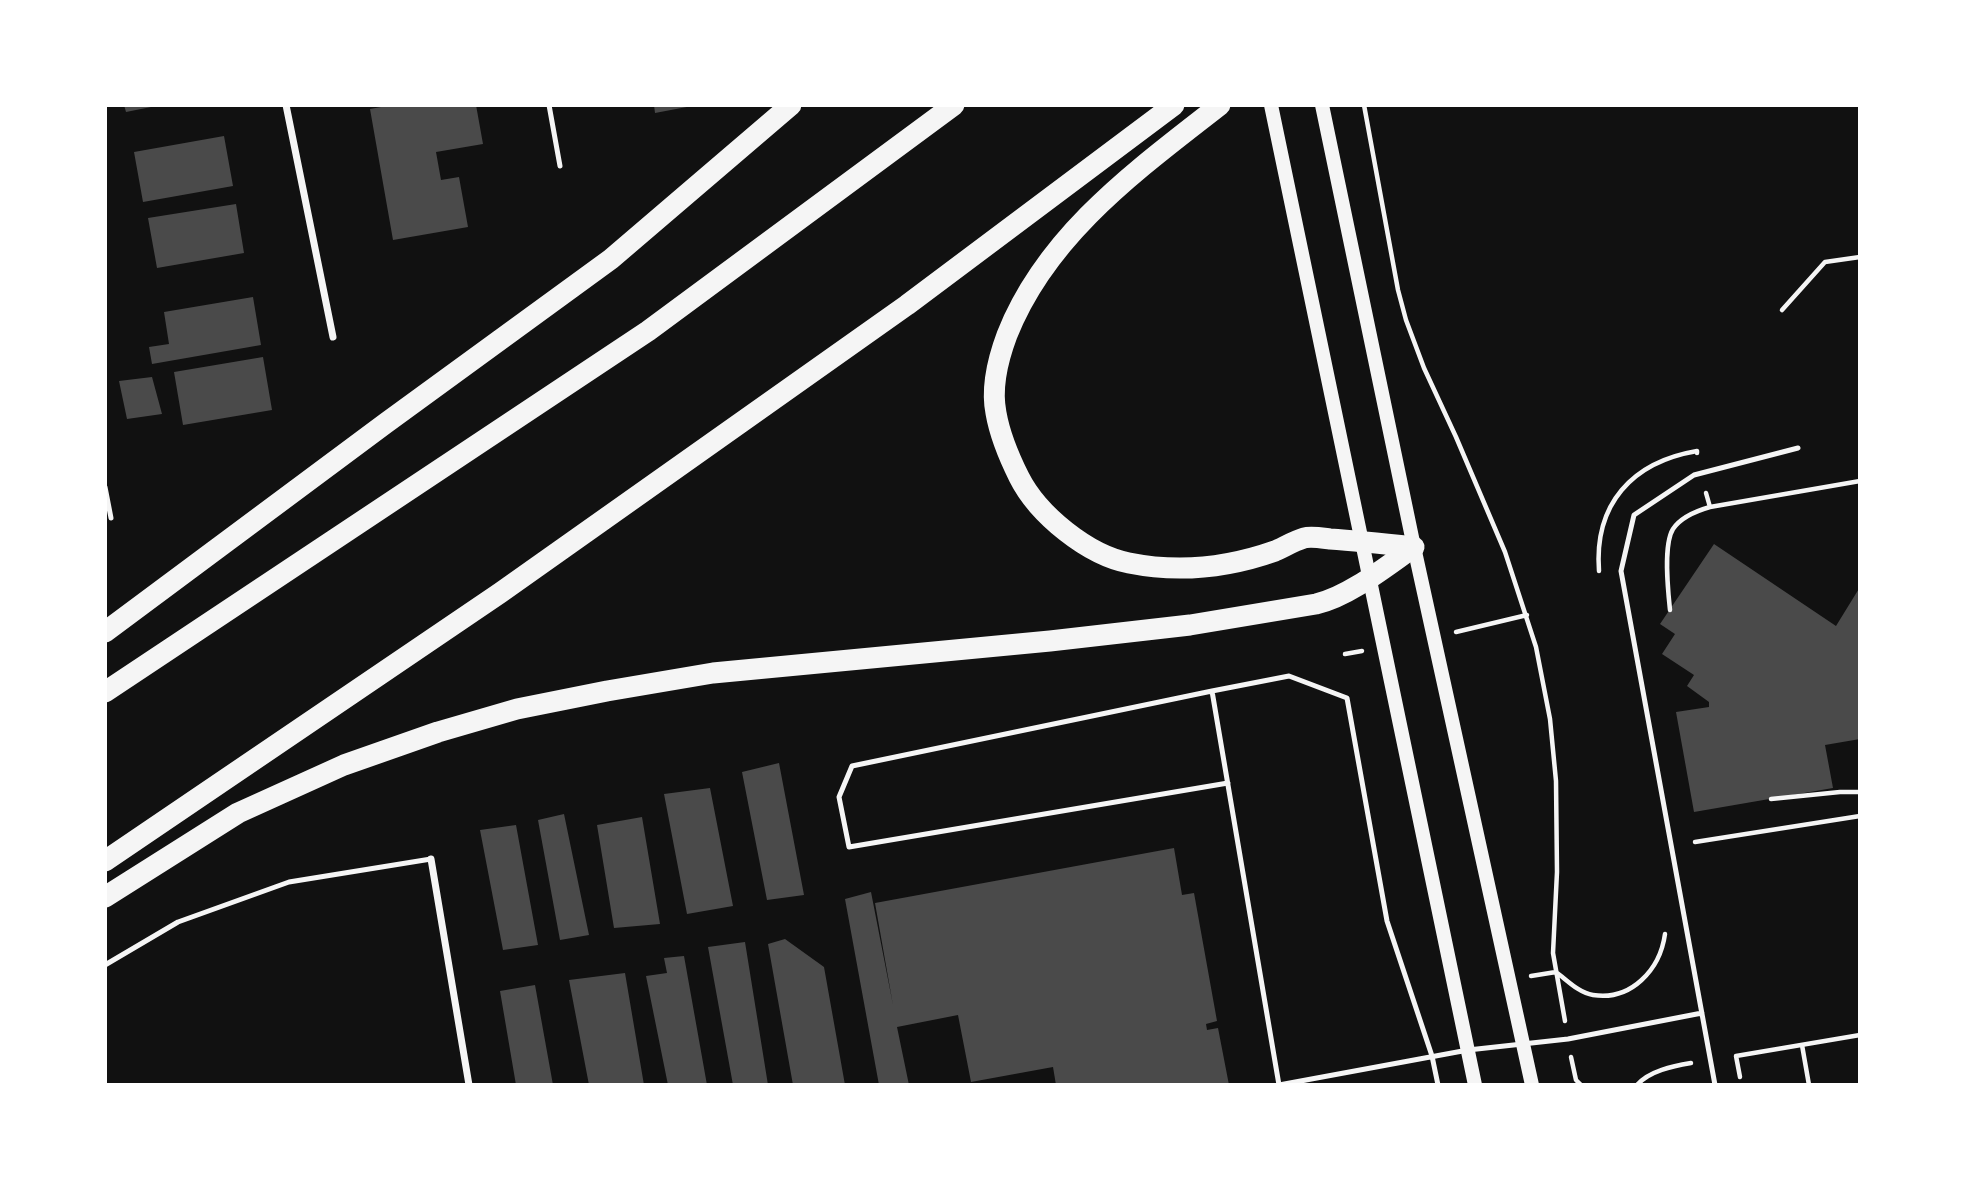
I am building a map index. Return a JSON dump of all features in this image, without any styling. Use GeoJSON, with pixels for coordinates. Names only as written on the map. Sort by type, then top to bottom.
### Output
{"type":"FeatureCollection","features":[{"type":"Feature","properties":{"kind":"highway"},"geometry":{"type":"LineString","coordinates":[[105,632],[386,422],[611,259],[791,105]]}},
{"type":"Feature","properties":{"kind":"highway"},"geometry":{"type":"LineString","coordinates":[[105,692],[648,331],[954,105]]}},
{"type":"Feature","properties":{"kind":"highway"},"geometry":{"type":"LineString","coordinates":[[105,861],[351,695],[907,305],[1174,105]]}},
{"type":"Feature","properties":{"kind":"highway"},"geometry":{"type":"LineString","coordinates":[[1220,105],[1143,166],[1087,216],[1056,251],[1031,287],[1000,353],[995,387],[995,411],[1001,434],[1023,485],[1041,508],[1067,532],[1093,550],[1125,562],[1152,567],[1216,567],[1276,550],[1305,537],[1414,547]]}},
{"type":"Feature","properties":{"kind":"highway"},"geometry":{"type":"LineString","coordinates":[[105,897],[238,813],[332,770],[438,732],[517,709],[713,673],[1190,625],[1328,602],[1414,547]]}},
{"type":"Feature","properties":{"kind":"main road"},"geometry":{"type":"LineString","coordinates":[[1271,105],[1475,1085]]}},
{"type":"Feature","properties":{"kind":"main road"},"geometry":{"type":"LineString","coordinates":[[1323,110],[1414,547],[1532,1085]]}},
{"type":"Feature","properties":{"kind":"street"},"geometry":{"type":"LineString","coordinates":[[286,105],[333,337]]}},
{"type":"Feature","properties":{"kind":"street"},"geometry":{"type":"LineString","coordinates":[[431,859],[469,1085]]}},
{"type":"Feature","properties":{"kind":"lane"},"geometry":{"type":"LineString","coordinates":[[549,105],[560,166]]}},
{"type":"Feature","properties":{"kind":"lane"},"geometry":{"type":"LineString","coordinates":[[1715,1085],[1621,571],[1634,515],[1694,475],[1798,448]]}},
{"type":"Feature","properties":{"kind":"lane"},"geometry":{"type":"LineString","coordinates":[[105,487],[111,518]]}},
{"type":"Feature","properties":{"kind":"lane"},"geometry":{"type":"LineString","coordinates":[[1228,783],[849,847],[839,797],[852,766],[1212,691],[1289,676],[1347,698],[1387,921],[1432,1056],[1438,1085]]}},
{"type":"Feature","properties":{"kind":"lane"},"geometry":{"type":"LineString","coordinates":[[1212,691],[1279,1085],[1468,1050],[1568,1039],[1702,1013]]}},
{"type":"Feature","properties":{"kind":"lane"},"geometry":{"type":"LineString","coordinates":[[105,965],[178,922],[289,881],[431,859]]}},
{"type":"Feature","properties":{"kind":"path"},"geometry":{"type":"LineString","coordinates":[[1364,105],[1406,320],[1424,368],[1505,552],[1536,647],[1550,719],[1556,781],[1558,872],[1553,953],[1556,972],[1576,988],[1591,995],[1616,995],[1636,986],[1653,969],[1665,937],[1663,924]]}},
{"type":"Feature","properties":{"kind":"path"},"geometry":{"type":"LineString","coordinates":[[1782,310],[1825,262],[1860,257]]}},
{"type":"Feature","properties":{"kind":"path"},"geometry":{"type":"LineString","coordinates":[[1697,451],[1710,507]]}},
{"type":"Feature","properties":{"kind":"path"},"geometry":{"type":"LineString","coordinates":[[1670,610],[1667,553],[1671,531],[1681,520],[1710,507],[1860,481]]}},
{"type":"Feature","properties":{"kind":"path"},"geometry":{"type":"LineString","coordinates":[[1771,799],[1860,792]]}},
{"type":"Feature","properties":{"kind":"path"},"geometry":{"type":"LineString","coordinates":[[1695,842],[1860,816]]}},
{"type":"Feature","properties":{"kind":"path"},"geometry":{"type":"LineString","coordinates":[[1637,1085],[1672,1066],[1860,1035]]}},
{"type":"Feature","properties":{"kind":"path"},"geometry":{"type":"LineString","coordinates":[[1802,1045],[1809,1085]]}},
{"type":"Feature","properties":{"kind":"path"},"geometry":{"type":"LineString","coordinates":[[1736,1056],[1740,1077]]}},
{"type":"Feature","properties":{"kind":"path"},"geometry":{"type":"LineString","coordinates":[[1576,1080],[1581,1085]]}},
{"type":"Feature","properties":{"kind":"building"},"geometry":{"type":"Polygon","coordinates":[[[124,105],[156,105],[156,106],[126,112],[124,105]]]}},
{"type":"Feature","properties":{"kind":"building"},"geometry":{"type":"Polygon","coordinates":[[[392,105],[476,105],[483,144],[436,152],[441,180],[459,177],[468,227],[393,240],[370,109],[392,105]]]}},
{"type":"Feature","properties":{"kind":"building"},"geometry":{"type":"Polygon","coordinates":[[[654,105],[692,105],[692,106],[655,113],[654,105]]]}},
{"type":"Feature","properties":{"kind":"building"},"geometry":{"type":"Polygon","coordinates":[[[224,136],[233,186],[143,202],[134,152],[224,136]]]}},
{"type":"Feature","properties":{"kind":"building"},"geometry":{"type":"Polygon","coordinates":[[[236,204],[244,253],[157,268],[148,218],[236,204]]]}},
{"type":"Feature","properties":{"kind":"building"},"geometry":{"type":"Polygon","coordinates":[[[253,297],[261,345],[152,364],[149,347],[169,344],[164,312],[253,297]]]}},
{"type":"Feature","properties":{"kind":"building"},"geometry":{"type":"Polygon","coordinates":[[[263,357],[272,410],[183,425],[174,372],[263,357]]]}},
{"type":"Feature","properties":{"kind":"building"},"geometry":{"type":"Polygon","coordinates":[[[152,377],[162,414],[127,419],[119,381],[152,377]]]}},
{"type":"Feature","properties":{"kind":"building"},"geometry":{"type":"Polygon","coordinates":[[[1714,544],[1836,626],[1860,587],[1860,739],[1825,745],[1833,788],[1694,812],[1676,712],[1709,707],[1709,702],[1687,686],[1694,675],[1662,654],[1675,634],[1660,624],[1714,544]]]}},
{"type":"Feature","properties":{"kind":"building"},"geometry":{"type":"Polygon","coordinates":[[[779,763],[804,895],[767,900],[742,772],[779,763]]]}},
{"type":"Feature","properties":{"kind":"building"},"geometry":{"type":"Polygon","coordinates":[[[710,788],[733,906],[687,914],[664,794],[710,788]]]}},
{"type":"Feature","properties":{"kind":"building"},"geometry":{"type":"Polygon","coordinates":[[[564,814],[589,935],[560,940],[538,820],[564,814]]]}},
{"type":"Feature","properties":{"kind":"building"},"geometry":{"type":"Polygon","coordinates":[[[642,817],[660,924],[614,928],[597,825],[642,817]]]}},
{"type":"Feature","properties":{"kind":"building"},"geometry":{"type":"Polygon","coordinates":[[[516,825],[538,945],[503,950],[480,830],[516,825]]]}},
{"type":"Feature","properties":{"kind":"building"},"geometry":{"type":"Polygon","coordinates":[[[1174,848],[1182,895],[1194,893],[1217,1021],[1206,1024],[1207,1030],[1218,1028],[1229,1085],[1056,1085],[1053,1067],[971,1082],[958,1015],[897,1027],[909,1085],[879,1085],[845,899],[871,892],[893,1005],[875,903],[1174,848]]]}},
{"type":"Feature","properties":{"kind":"building"},"geometry":{"type":"Polygon","coordinates":[[[785,939],[824,967],[845,1085],[793,1085],[768,944],[785,939]]]}},
{"type":"Feature","properties":{"kind":"building"},"geometry":{"type":"Polygon","coordinates":[[[745,942],[768,1085],[733,1085],[708,947],[745,942]]]}},
{"type":"Feature","properties":{"kind":"building"},"geometry":{"type":"Polygon","coordinates":[[[684,956],[707,1085],[668,1085],[646,976],[667,973],[664,958],[684,956]]]}},
{"type":"Feature","properties":{"kind":"building"},"geometry":{"type":"Polygon","coordinates":[[[625,973],[644,1085],[589,1085],[569,980],[625,973]]]}},
{"type":"Feature","properties":{"kind":"building"},"geometry":{"type":"Polygon","coordinates":[[[535,985],[553,1085],[516,1085],[500,991],[535,985]]]}}]}
